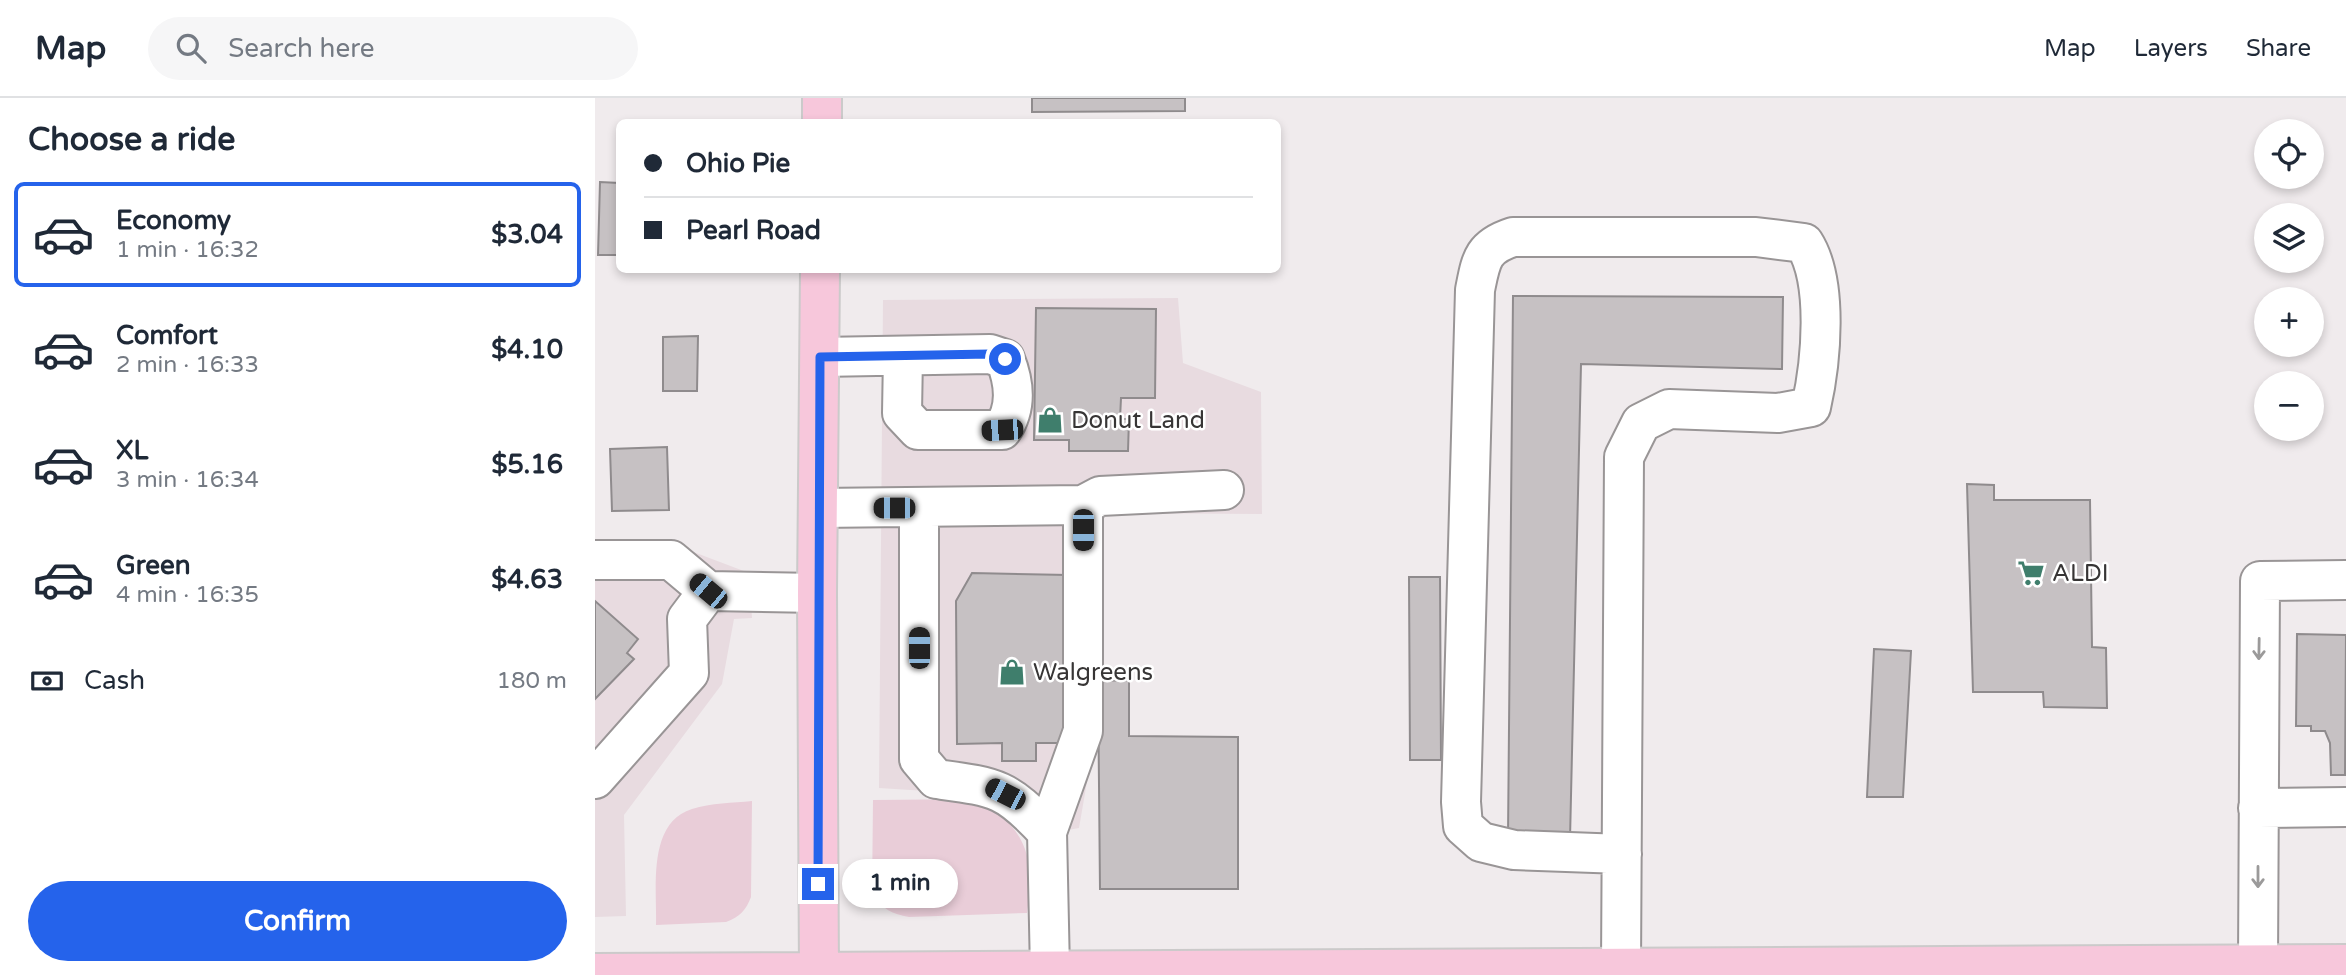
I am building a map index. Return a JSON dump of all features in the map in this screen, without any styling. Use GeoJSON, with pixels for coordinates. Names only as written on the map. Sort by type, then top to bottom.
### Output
{"type":"FeatureCollection","features":[{"type":"Feature","properties":{"kind":"main road"},"geometry":{"type":"LineString","coordinates":[[822,98],[822,119]]}},
{"type":"Feature","properties":{"kind":"main road"},"geometry":{"type":"LineString","coordinates":[[819,973],[817,593],[820,273]]}},
{"type":"Feature","properties":{"kind":"main road"},"geometry":{"type":"LineString","coordinates":[[595,973],[1621,968],[1954,971],[2346,964]]}},
{"type":"Feature","properties":{"kind":"lane"},"geometry":{"type":"LineString","coordinates":[[1621,968],[1622,854],[1624,457],[1641,424],[1669,409],[1779,413],[1811,407],[1817,380],[1819,285],[1814,258],[1804,243],[1756,237],[1513,237],[1493,244],[1480,262],[1475,290],[1461,802],[1463,826],[1481,842],[1514,850],[1622,854]]}},
{"type":"Feature","properties":{"kind":"lane"},"geometry":{"type":"LineString","coordinates":[[820,357],[903,356]]}},
{"type":"Feature","properties":{"kind":"lane"},"geometry":{"type":"LineString","coordinates":[[818,508],[1083,505],[1100,496],[1224,490]]}},
{"type":"Feature","properties":{"kind":"lane"},"geometry":{"type":"LineString","coordinates":[[1050,971],[1047,832],[1083,731],[1083,505]]}},
{"type":"Feature","properties":{"kind":"lane"},"geometry":{"type":"LineString","coordinates":[[919,508],[919,760],[936,779],[989,786],[1020,802],[1047,832]]}},
{"type":"Feature","properties":{"kind":"lane"},"geometry":{"type":"LineString","coordinates":[[595,560],[671,560],[708,591],[817,593]]}},
{"type":"Feature","properties":{"kind":"lane"},"geometry":{"type":"LineString","coordinates":[[2258,964],[2260,581],[2346,580]]}},
{"type":"Feature","properties":{"kind":"lane"},"geometry":{"type":"LineString","coordinates":[[595,779],[689,673],[687,619],[708,591]]}},
{"type":"Feature","properties":{"kind":"lane"},"geometry":{"type":"LineString","coordinates":[[2258,808],[2346,807]]}},
{"type":"Feature","properties":{"kind":"shaded area"},"geometry":{"type":"Polygon","coordinates":[[[1178,298],[1183,363],[1261,392],[1262,514],[1098,513],[1092,753],[1079,828],[1030,837],[990,795],[879,788],[883,300],[1178,298]]]}},
{"type":"Feature","properties":{"kind":"shaded area"},"geometry":{"type":"Polygon","coordinates":[[[595,548],[683,548],[749,573],[752,618],[734,619],[722,684],[624,815],[626,916],[595,917],[595,548]]]}},
{"type":"Feature","properties":{"kind":"shaded area"},"geometry":{"type":"Polygon","coordinates":[[[982,799],[1010,824],[1025,848],[1030,877],[1027,913],[909,917],[880,904],[872,895],[873,800],[982,799]]]}},
{"type":"Feature","properties":{"kind":"shaded area"},"geometry":{"type":"Polygon","coordinates":[[[752,801],[751,897],[745,909],[726,922],[656,925],[657,858],[668,828],[678,816],[692,809],[752,801]]]}},
{"type":"Feature","properties":{"kind":"building"},"geometry":{"type":"Polygon","coordinates":[[[1032,98],[1185,98],[1185,111],[1032,112],[1032,98]]]}},
{"type":"Feature","properties":{"kind":"building"},"geometry":{"type":"Polygon","coordinates":[[[600,182],[616,183],[616,255],[598,255],[600,182]]]}},
{"type":"Feature","properties":{"kind":"building"},"geometry":{"type":"Polygon","coordinates":[[[1513,296],[1783,297],[1782,369],[1581,364],[1570,839],[1508,837],[1513,296]]]}},
{"type":"Feature","properties":{"kind":"building"},"geometry":{"type":"Polygon","coordinates":[[[1036,308],[1156,309],[1155,398],[1121,398],[1120,419],[1129,419],[1128,451],[1069,451],[1069,440],[1034,440],[1036,308]]]}},
{"type":"Feature","properties":{"kind":"building"},"geometry":{"type":"Polygon","coordinates":[[[698,336],[697,391],[663,391],[663,337],[698,336]]]}},
{"type":"Feature","properties":{"kind":"building"},"geometry":{"type":"Polygon","coordinates":[[[667,447],[669,510],[612,511],[610,449],[667,447]]]}},
{"type":"Feature","properties":{"kind":"building","name":"ALDI"},"geometry":{"type":"Polygon","coordinates":[[[1967,484],[1994,485],[1994,500],[2090,500],[2092,647],[2106,648],[2107,708],[2044,707],[2043,692],[1973,692],[1967,484]]]}},
{"type":"Feature","properties":{"kind":"building","name":"Walgreens"},"geometry":{"type":"Polygon","coordinates":[[[972,573],[1068,575],[1066,743],[1036,743],[1036,761],[1002,761],[1002,743],[957,744],[956,601],[972,573]]]}},
{"type":"Feature","properties":{"kind":"building"},"geometry":{"type":"Polygon","coordinates":[[[1409,577],[1440,577],[1441,760],[1410,760],[1409,577]]]}},
{"type":"Feature","properties":{"kind":"building"},"geometry":{"type":"Polygon","coordinates":[[[595,601],[638,639],[627,653],[634,659],[595,699],[595,601]]]}},
{"type":"Feature","properties":{"kind":"building"},"geometry":{"type":"Polygon","coordinates":[[[2297,634],[2346,635],[2345,775],[2331,775],[2330,743],[2325,731],[2311,731],[2311,726],[2296,726],[2297,634]]]}},
{"type":"Feature","properties":{"kind":"building"},"geometry":{"type":"Polygon","coordinates":[[[1874,649],[1911,651],[1903,797],[1867,797],[1874,649]]]}},
{"type":"Feature","properties":{"kind":"building"},"geometry":{"type":"Polygon","coordinates":[[[1129,680],[1129,736],[1238,737],[1238,889],[1100,889],[1098,681],[1129,680]]]}},
{"type":"Feature","properties":{"kind":"place","name":"Donut Land"},"geometry":{"type":"Point","coordinates":[1050,420]}},
{"type":"Feature","properties":{"kind":"place","name":"ALDI"},"geometry":{"type":"Point","coordinates":[2031,573]}},
{"type":"Feature","properties":{"kind":"place","name":"Walgreens"},"geometry":{"type":"Point","coordinates":[1012,672]}},
{"type":"Feature","properties":{"kind":"route"},"geometry":{"type":"LineString","coordinates":[[818,884],[817,593],[820,357],[990,354],[1005,359]]}}]}
